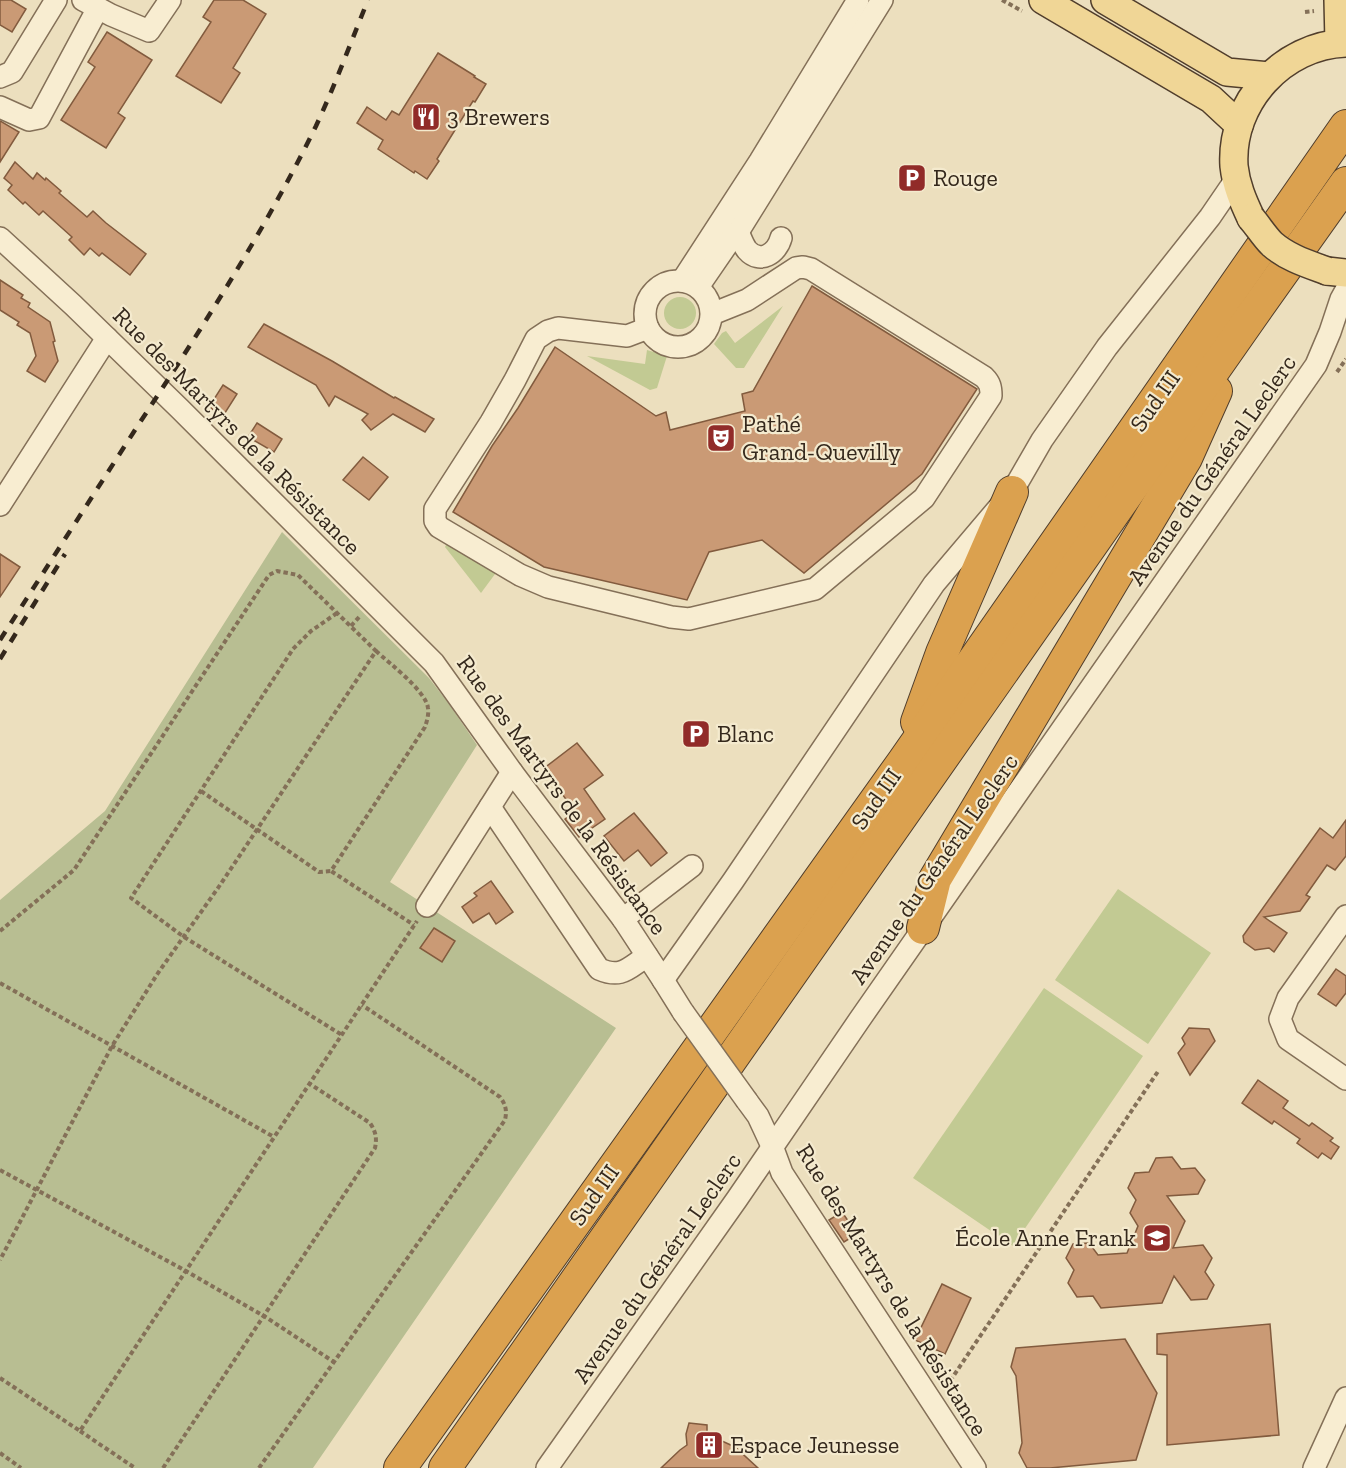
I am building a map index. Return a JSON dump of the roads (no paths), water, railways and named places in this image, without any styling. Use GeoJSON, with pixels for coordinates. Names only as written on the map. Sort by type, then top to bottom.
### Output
{"type":"FeatureCollection","features":[{"type":"Feature","properties":{"kind":"highway","name":"Sud III"},"geometry":{"type":"LineString","coordinates":[[400,1468],[903,762],[1346,126]]}},
{"type":"Feature","properties":{"kind":"highway","name":"Sud III"},"geometry":{"type":"LineString","coordinates":[[445,1468],[1346,183]]}},
{"type":"Feature","properties":{"kind":"highway"},"geometry":{"type":"LineString","coordinates":[[923,928],[935,879],[1186,458],[1251,317]]}},
{"type":"Feature","properties":{"kind":"highway"},"geometry":{"type":"LineString","coordinates":[[903,762],[942,653],[1012,492]]}},
{"type":"Feature","properties":{"kind":"main road"},"geometry":{"type":"LineString","coordinates":[[1042,0],[1211,99],[1239,125]]}},
{"type":"Feature","properties":{"kind":"main road"},"geometry":{"type":"LineString","coordinates":[[1105,0],[1227,72],[1269,76]]}},
{"type":"Feature","properties":{"kind":"main road"},"geometry":{"type":"LineString","coordinates":[[1326,6],[1342,43],[1319,47],[1300,54],[1269,76],[1250,99],[1239,125],[1234,150],[1236,179],[1242,199],[1251,218],[1271,243],[1297,261],[1340,278]]}},
{"type":"Feature","properties":{"kind":"street"},"geometry":{"type":"LineString","coordinates":[[0,77],[12,72],[56,0]]}},
{"type":"Feature","properties":{"kind":"street"},"geometry":{"type":"LineString","coordinates":[[0,106],[29,120],[39,118],[91,4],[149,31],[170,0]]}},
{"type":"Feature","properties":{"kind":"street"},"geometry":{"type":"LineString","coordinates":[[690,284],[760,160],[858,0]]}},
{"type":"Feature","properties":{"kind":"street"},"geometry":{"type":"LineString","coordinates":[[690,284],[738,232],[882,0]]}},
{"type":"Feature","properties":{"kind":"street"},"geometry":{"type":"LineString","coordinates":[[663,980],[733,881],[934,584],[1012,492],[1042,440],[1107,347],[1210,217],[1236,179]]}},
{"type":"Feature","properties":{"kind":"street"},"geometry":{"type":"LineString","coordinates":[[738,232],[748,252],[758,257],[764,257],[775,250],[781,238]]}},
{"type":"Feature","properties":{"kind":"street","name":"Rue des Martyrs de la Résistance"},"geometry":{"type":"LineString","coordinates":[[0,238],[180,409],[434,663],[512,772],[623,919],[683,1012],[758,1116],[782,1173],[975,1468]]}},
{"type":"Feature","properties":{"kind":"street"},"geometry":{"type":"LineString","coordinates":[[648,328],[627,336],[558,328],[536,339],[515,380],[435,509],[435,521],[439,527],[520,575],[548,587],[671,617],[689,619],[815,589],[924,498],[991,396],[989,382],[984,377],[811,268],[796,268],[747,300],[712,314]]}},
{"type":"Feature","properties":{"kind":"street","name":"Avenue du Général Leclerc"},"geometry":{"type":"LineString","coordinates":[[547,1468],[730,1209],[1316,364],[1341,299],[1340,278]]}},
{"type":"Feature","properties":{"kind":"street"},"geometry":{"type":"LineString","coordinates":[[672,281],[690,284],[705,294],[712,314],[705,334],[696,342],[675,347],[664,344],[654,337],[648,328],[645,308],[654,291],[672,281]]}},
{"type":"Feature","properties":{"kind":"street"},"geometry":{"type":"LineString","coordinates":[[0,505],[107,338]]}},
{"type":"Feature","properties":{"kind":"street"},"geometry":{"type":"LineString","coordinates":[[427,906],[512,772]]}},
{"type":"Feature","properties":{"kind":"street"},"geometry":{"type":"LineString","coordinates":[[490,807],[599,969],[611,974],[620,973],[647,956]]}},
{"type":"Feature","properties":{"kind":"street"},"geometry":{"type":"LineString","coordinates":[[623,919],[692,866]]}},
{"type":"Feature","properties":{"kind":"street"},"geometry":{"type":"LineString","coordinates":[[1346,916],[1288,998],[1280,1019],[1288,1039],[1346,1079]]}},
{"type":"Feature","properties":{"kind":"street"},"geometry":{"type":"LineString","coordinates":[[1314,1468],[1346,1398]]}},
{"type":"Feature","properties":{"kind":"railway"},"geometry":{"type":"LineString","coordinates":[[0,640],[253,243],[316,126],[368,0]]}},
{"type":"Feature","properties":{"kind":"railway"},"geometry":{"type":"LineString","coordinates":[[0,659],[65,554]]}},
{"type":"Feature","properties":{"kind":"place","name":"3 Brewers"},"geometry":{"type":"Point","coordinates":[426,117]}},
{"type":"Feature","properties":{"kind":"place","name":"Rouge"},"geometry":{"type":"Point","coordinates":[912,178]}},
{"type":"Feature","properties":{"kind":"place","name":"Pathé Grand-Quevilly"},"geometry":{"type":"Point","coordinates":[721,438]}},
{"type":"Feature","properties":{"kind":"place","name":"Blanc"},"geometry":{"type":"Point","coordinates":[696,734]}},
{"type":"Feature","properties":{"kind":"place","name":"École Anne Frank"},"geometry":{"type":"Point","coordinates":[1157,1238]}},
{"type":"Feature","properties":{"kind":"place","name":"Espace Jeunesse"},"geometry":{"type":"Point","coordinates":[709,1445]}}]}
